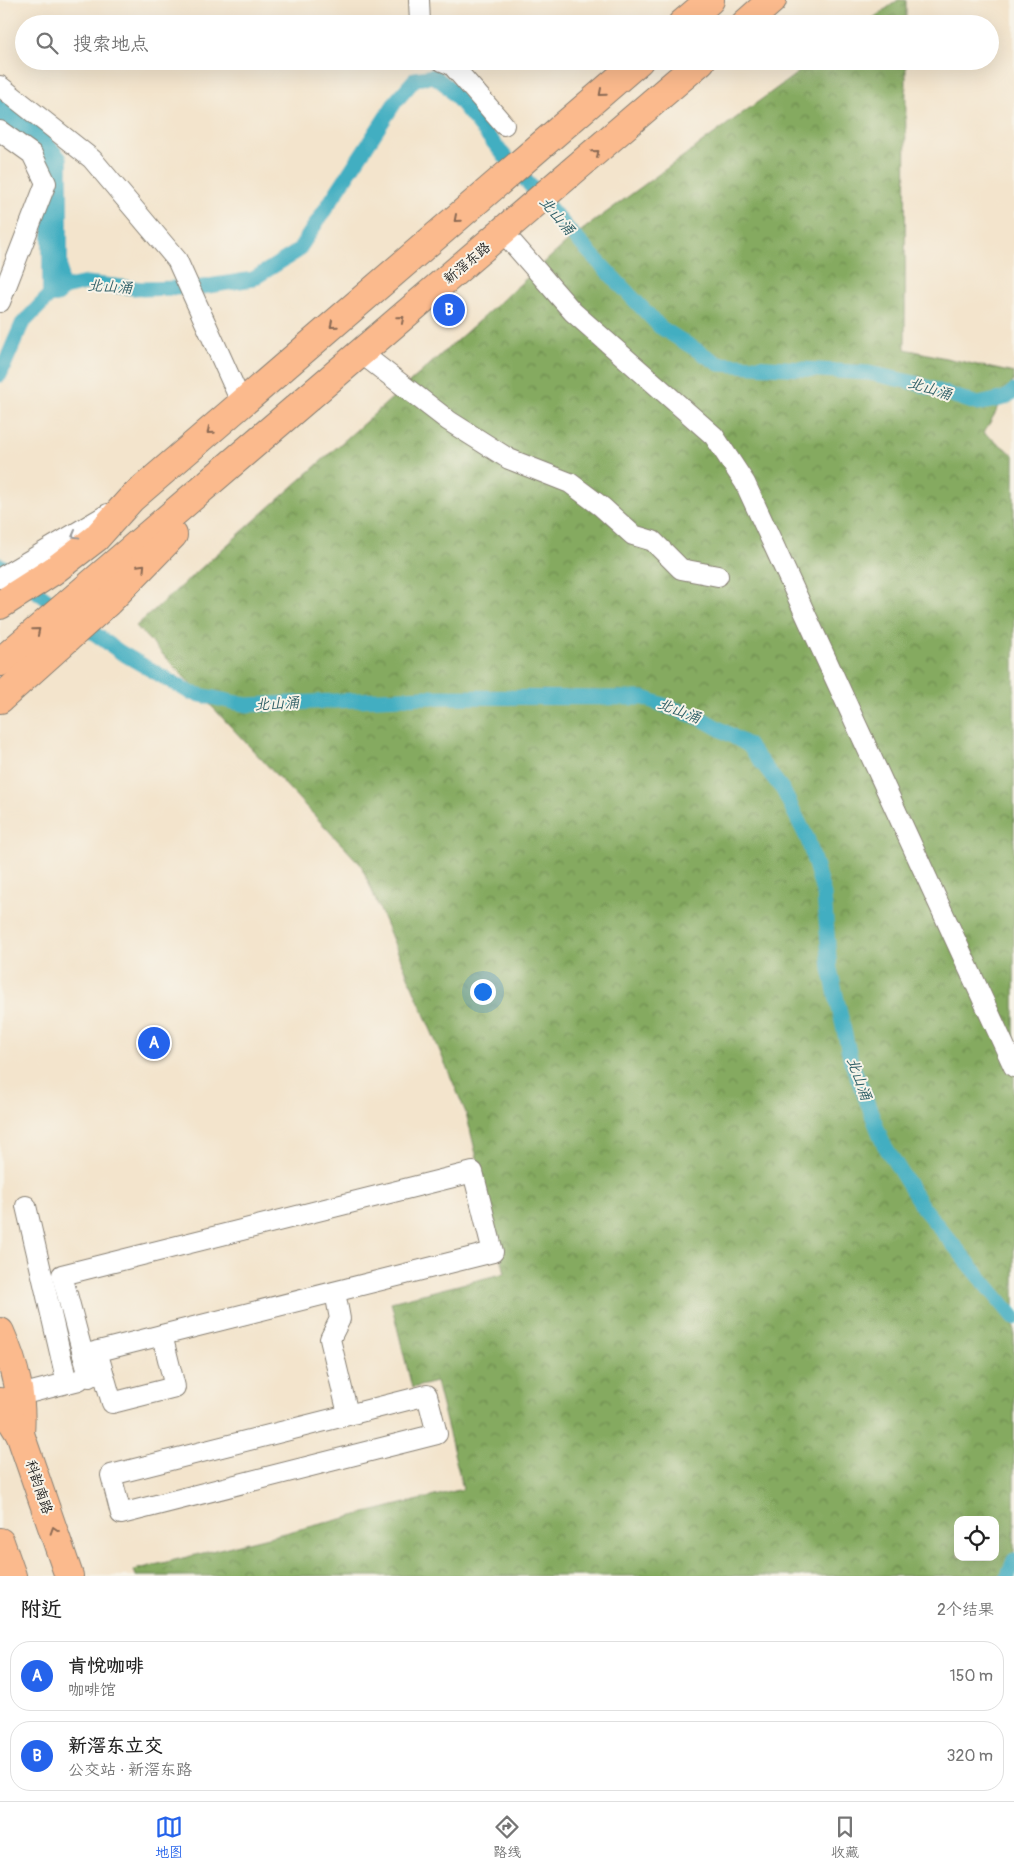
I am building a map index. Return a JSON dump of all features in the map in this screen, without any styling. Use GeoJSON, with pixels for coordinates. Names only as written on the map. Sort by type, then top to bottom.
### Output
{"type":"FeatureCollection","features":[{"type":"Feature","properties":{"kind":"highway"},"geometry":{"type":"LineString","coordinates":[[692,15],[710,0]]}},
{"type":"Feature","properties":{"kind":"highway"},"geometry":{"type":"LineString","coordinates":[[755,15],[772,0]]}},
{"type":"Feature","properties":{"kind":"highway"},"geometry":{"type":"LineString","coordinates":[[0,605],[47,562],[96,538],[131,499],[629,70]]}},
{"type":"Feature","properties":{"kind":"highway","name":"新滘东路"},"geometry":{"type":"LineString","coordinates":[[0,662],[691,70]]}},
{"type":"Feature","properties":{"kind":"highway"},"geometry":{"type":"LineString","coordinates":[[0,699],[108,602],[298,407]]}},
{"type":"Feature","properties":{"kind":"highway"},"geometry":{"type":"LineString","coordinates":[[0,1332],[15,1371],[10,1398]]}},
{"type":"Feature","properties":{"kind":"highway","name":"科韵南路"},"geometry":{"type":"LineString","coordinates":[[10,1398],[20,1434],[69,1576]]}},
{"type":"Feature","properties":{"kind":"highway"},"geometry":{"type":"LineString","coordinates":[[0,1542],[12,1576]]}},
{"type":"Feature","properties":{"kind":"street"},"geometry":{"type":"LineString","coordinates":[[419,0],[420,15]]}},
{"type":"Feature","properties":{"kind":"street"},"geometry":{"type":"LineString","coordinates":[[456,70],[504,126]]}},
{"type":"Feature","properties":{"kind":"street"},"geometry":{"type":"LineString","coordinates":[[0,86],[92,158],[177,260],[242,404]]}},
{"type":"Feature","properties":{"kind":"street"},"geometry":{"type":"LineString","coordinates":[[0,131],[32,154],[46,184],[2,293]]}},
{"type":"Feature","properties":{"kind":"street"},"geometry":{"type":"LineString","coordinates":[[512,225],[573,312],[714,436],[745,482],[1014,1067]]}},
{"type":"Feature","properties":{"kind":"street"},"geometry":{"type":"LineString","coordinates":[[361,353],[449,421],[508,459],[570,483],[602,507],[633,535],[654,541],[682,568],[718,576]]}},
{"type":"Feature","properties":{"kind":"street"},"geometry":{"type":"LineString","coordinates":[[0,578],[47,562]]}},
{"type":"Feature","properties":{"kind":"street"},"geometry":{"type":"LineString","coordinates":[[85,1378],[90,1353],[62,1275],[473,1172],[493,1252],[90,1353]]}},
{"type":"Feature","properties":{"kind":"street"},"geometry":{"type":"LineString","coordinates":[[26,1206],[85,1378],[112,1403],[175,1387],[162,1335]]}},
{"type":"Feature","properties":{"kind":"street"},"geometry":{"type":"LineString","coordinates":[[335,1292],[340,1320],[330,1339],[348,1414]]}},
{"type":"Feature","properties":{"kind":"street"},"geometry":{"type":"LineString","coordinates":[[10,1398],[85,1378]]}},
{"type":"Feature","properties":{"kind":"street"},"geometry":{"type":"LineString","coordinates":[[427,1395],[437,1434],[121,1514],[111,1474],[348,1414],[427,1395]]}},
{"type":"Feature","properties":{"kind":"green space"},"geometry":{"type":"Polygon","coordinates":[[[898,0],[906,0],[906,15],[877,15],[898,0]]]}},
{"type":"Feature","properties":{"kind":"green space"},"geometry":{"type":"Polygon","coordinates":[[[802,70],[906,70],[905,349],[1014,373],[1014,380],[984,433],[1014,455],[1014,1576],[136,1576],[134,1570],[463,1489],[436,1382],[412,1388],[391,1302],[505,1273],[466,1113],[361,865],[136,626],[574,236],[802,70]]]}},
{"type":"Feature","properties":{"kind":"waterway","name":"北山涌"},"geometry":{"type":"LineString","coordinates":[[196,288],[253,279],[298,251],[396,101],[415,79],[434,76],[447,86],[574,236],[660,327],[719,364],[869,373],[915,383],[978,404],[1005,398],[1014,391]]}},
{"type":"Feature","properties":{"kind":"waterway"},"geometry":{"type":"LineString","coordinates":[[0,111],[25,127],[55,161],[55,290]]}},
{"type":"Feature","properties":{"kind":"waterway","name":"北山涌"},"geometry":{"type":"LineString","coordinates":[[0,375],[22,324],[55,290],[86,283],[143,289],[178,288]]}},
{"type":"Feature","properties":{"kind":"waterway","name":"北山涌"},"geometry":{"type":"LineString","coordinates":[[0,565],[120,652],[191,693],[247,705],[424,697],[644,698],[702,719],[748,745],[783,790],[808,840],[824,895],[830,969],[851,1061],[883,1143],[923,1208],[1014,1318]]}},
{"type":"Feature","properties":{"kind":"waterway","name":"北山涌"},"geometry":{"type":"LineString","coordinates":[[1008,1576],[1014,1560]]}},
{"type":"Feature","properties":{"kind":"place","name":"新滘东立交"},"geometry":{"type":"Point","coordinates":[449,310]}},
{"type":"Feature","properties":{"kind":"place","name":"肯悦咖啡"},"geometry":{"type":"Point","coordinates":[154,1043]}}]}
